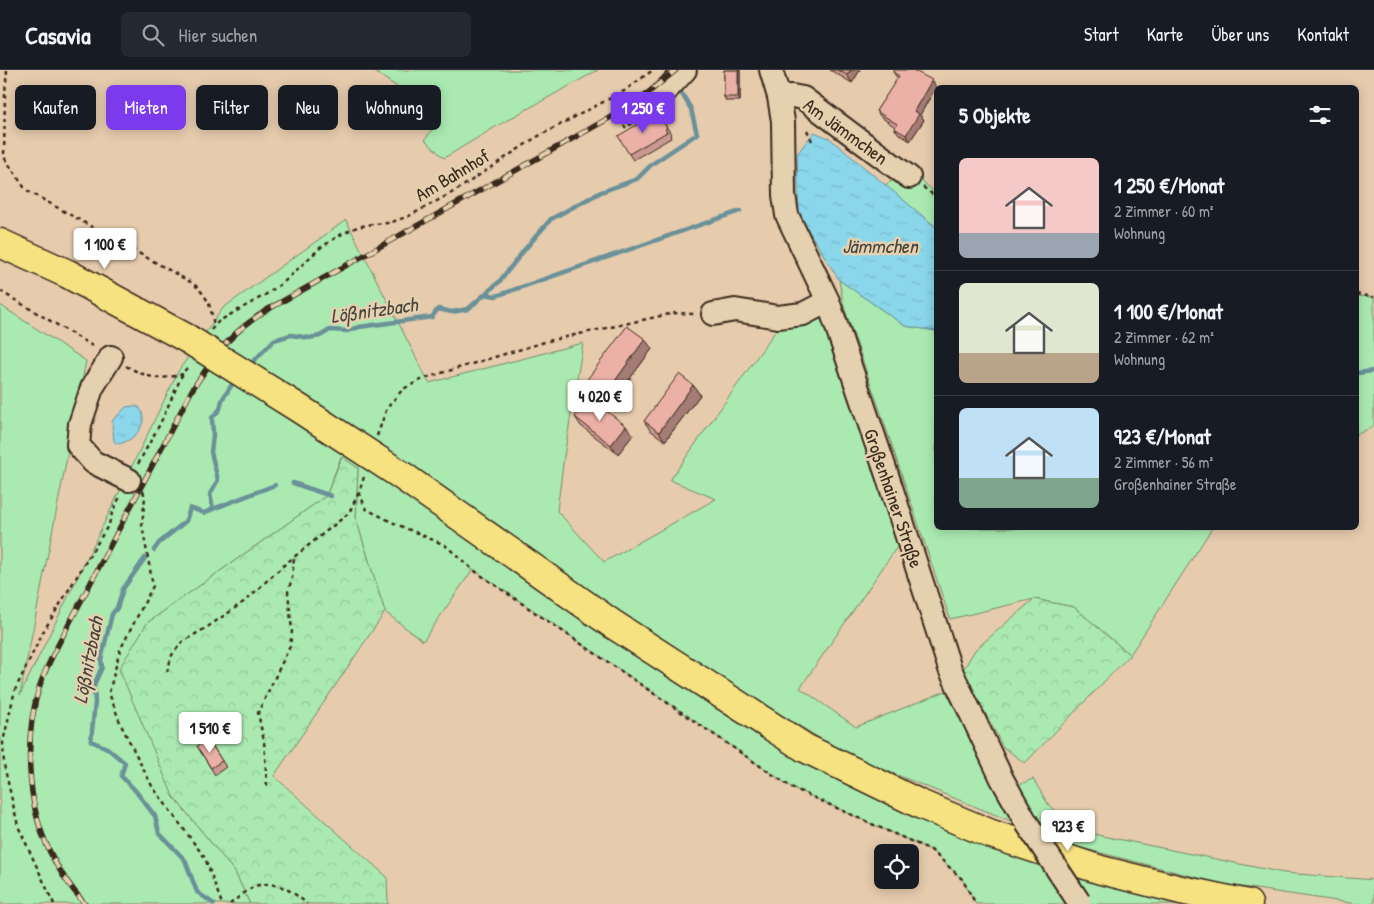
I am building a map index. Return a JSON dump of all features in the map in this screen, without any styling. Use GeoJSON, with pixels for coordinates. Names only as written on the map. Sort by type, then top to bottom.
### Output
{"type":"FeatureCollection","features":[{"type":"Feature","properties":{"kind":"main road"},"geometry":{"type":"LineString","coordinates":[[0,243],[68,274],[188,339],[300,409],[401,475],[611,624],[805,748],[922,804],[992,834],[1101,870],[1248,904]]}},
{"type":"Feature","properties":{"kind":"street"},"geometry":{"type":"LineString","coordinates":[[648,110],[685,70]]}},
{"type":"Feature","properties":{"kind":"street","name":"Großenhainer Straße"},"geometry":{"type":"LineString","coordinates":[[771,70],[779,97],[783,121],[784,195],[787,214],[828,301],[950,669],[1002,779],[1026,822],[1080,903]]}},
{"type":"Feature","properties":{"kind":"street","name":"Am Jämmchen"},"geometry":{"type":"LineString","coordinates":[[779,97],[792,96],[803,98],[909,177]]}},
{"type":"Feature","properties":{"kind":"street"},"geometry":{"type":"LineString","coordinates":[[713,314],[735,310],[778,317],[803,314],[828,301]]}},
{"type":"Feature","properties":{"kind":"street"},"geometry":{"type":"LineString","coordinates":[[111,357],[92,388],[80,424],[78,446],[93,462],[135,483]]}},
{"type":"Feature","properties":{"kind":"path","name":"Am Bahnhof"},"geometry":{"type":"LineString","coordinates":[[7,70],[4,157],[26,190],[194,284],[204,294],[210,305],[214,326],[284,282],[320,248],[340,235],[357,227],[389,223],[409,216],[457,190],[535,138],[624,91],[653,70]]}},
{"type":"Feature","properties":{"kind":"path"},"geometry":{"type":"LineString","coordinates":[[807,130],[812,141]]}},
{"type":"Feature","properties":{"kind":"path"},"geometry":{"type":"LineString","coordinates":[[0,291],[133,370],[158,378],[184,374],[160,424]]}},
{"type":"Feature","properties":{"kind":"path"},"geometry":{"type":"LineString","coordinates":[[1359,294],[1374,297]]}},
{"type":"Feature","properties":{"kind":"path"},"geometry":{"type":"LineString","coordinates":[[378,436],[386,408],[404,389],[425,378],[548,342],[674,313],[713,314]]}},
{"type":"Feature","properties":{"kind":"path"},"geometry":{"type":"LineString","coordinates":[[167,672],[172,655],[182,642],[245,601],[294,557],[349,513],[360,492],[366,473]]}},
{"type":"Feature","properties":{"kind":"path"},"geometry":{"type":"LineString","coordinates":[[135,483],[145,497],[142,525],[153,586],[120,650],[109,693],[121,725],[152,786],[205,858],[222,904]]}},
{"type":"Feature","properties":{"kind":"path"},"geometry":{"type":"LineString","coordinates":[[360,492],[366,509],[445,545],[472,568],[526,607],[791,787],[931,850],[962,879],[976,904]]}},
{"type":"Feature","properties":{"kind":"path"},"geometry":{"type":"LineString","coordinates":[[54,904],[18,826],[4,765],[3,742],[15,690],[44,632],[109,524],[113,510]]}},
{"type":"Feature","properties":{"kind":"path"},"geometry":{"type":"LineString","coordinates":[[267,786],[264,742],[258,713],[290,646],[292,631],[288,592],[292,578],[294,557]]}},
{"type":"Feature","properties":{"kind":"path"},"geometry":{"type":"LineString","coordinates":[[230,904],[253,887],[272,883],[296,894],[307,904]]}},
{"type":"Feature","properties":{"kind":"green space"},"geometry":{"type":"Polygon","coordinates":[[[372,70],[598,70],[502,123],[444,158],[425,140],[431,130],[441,130],[441,85],[394,85],[372,70]]]}},
{"type":"Feature","properties":{"kind":"green space"},"geometry":{"type":"Polygon","coordinates":[[[910,171],[934,191],[934,225],[885,185],[910,171]]]}},
{"type":"Feature","properties":{"kind":"green space"},"geometry":{"type":"Polygon","coordinates":[[[346,220],[429,383],[583,343],[557,511],[604,562],[716,499],[670,480],[779,326],[821,314],[899,544],[800,688],[856,727],[946,691],[998,793],[1033,779],[1048,804],[1073,830],[1284,873],[1374,880],[1374,904],[1357,904],[1223,884],[1070,845],[843,753],[599,601],[562,569],[519,569],[746,722],[1201,904],[976,904],[962,879],[931,850],[791,787],[473,569],[423,641],[385,612],[356,519],[358,468],[341,457],[326,496],[147,623],[173,796],[235,872],[250,904],[0,904],[0,305],[86,361],[20,695],[179,370],[223,308],[346,220]]]}},
{"type":"Feature","properties":{"kind":"green space"},"geometry":{"type":"Polygon","coordinates":[[[839,280],[905,326],[934,331],[934,530],[1211,530],[1130,655],[1074,607],[1034,599],[950,619],[844,307],[839,280]]]}},
{"type":"Feature","properties":{"kind":"green space"},"geometry":{"type":"Polygon","coordinates":[[[1359,296],[1374,297],[1374,426],[1359,434],[1359,296]]]}},
{"type":"Feature","properties":{"kind":"green space"},"geometry":{"type":"Polygon","coordinates":[[[342,457],[358,468],[356,519],[385,612],[274,776],[387,877],[388,904],[250,904],[235,872],[173,796],[119,669],[147,623],[326,496],[342,457]]]}},
{"type":"Feature","properties":{"kind":"green space"},"geometry":{"type":"Polygon","coordinates":[[[1034,599],[1074,607],[1130,655],[1025,763],[1003,747],[963,670],[975,650],[1034,599]]]}},
{"type":"Feature","properties":{"kind":"water","name":"Jämmchen"},"geometry":{"type":"Polygon","coordinates":[[[814,132],[829,138],[934,225],[934,331],[905,326],[839,280],[799,215],[797,154],[814,132]]]}},
{"type":"Feature","properties":{"kind":"water"},"geometry":{"type":"Polygon","coordinates":[[[126,407],[139,407],[142,413],[142,425],[130,439],[118,444],[114,441],[112,421],[126,407]]]}},
{"type":"Feature","properties":{"kind":"building"},"geometry":{"type":"Polygon","coordinates":[[[724,70],[738,70],[738,97],[724,97],[724,70]]]}},
{"type":"Feature","properties":{"kind":"building"},"geometry":{"type":"Polygon","coordinates":[[[838,70],[851,70],[847,75],[838,70]]]}},
{"type":"Feature","properties":{"kind":"building"},"geometry":{"type":"Polygon","coordinates":[[[894,70],[913,70],[932,80],[914,111],[919,114],[906,135],[894,128],[897,124],[876,111],[899,76],[893,72],[894,70]]]}},
{"type":"Feature","properties":{"kind":"building"},"geometry":{"type":"Polygon","coordinates":[[[660,116],[667,128],[665,129],[667,132],[629,154],[618,136],[645,120],[647,124],[660,116]]]}},
{"type":"Feature","properties":{"kind":"building"},"geometry":{"type":"Polygon","coordinates":[[[627,326],[645,339],[605,395],[586,381],[627,326]]]}},
{"type":"Feature","properties":{"kind":"building"},"geometry":{"type":"Polygon","coordinates":[[[679,374],[693,385],[659,432],[644,421],[679,374]]]}},
{"type":"Feature","properties":{"kind":"building"},"geometry":{"type":"Polygon","coordinates":[[[590,398],[626,426],[611,445],[575,417],[590,398]]]}},
{"type":"Feature","properties":{"kind":"building"},"geometry":{"type":"Polygon","coordinates":[[[208,739],[222,761],[211,768],[197,746],[208,739]]]}},
{"type":"Feature","properties":{"kind":"waterway","name":"Lößnitzbach"},"geometry":{"type":"LineString","coordinates":[[249,366],[274,340],[291,335],[309,338],[320,336],[330,330],[347,331],[359,327],[432,317],[438,309],[452,312],[468,309],[499,282],[551,219],[601,192],[637,179],[652,164],[697,134],[691,109],[678,87]]}},
{"type":"Feature","properties":{"kind":"waterway"},"geometry":{"type":"LineString","coordinates":[[485,294],[496,296],[740,211]]}},
{"type":"Feature","properties":{"kind":"waterway"},"geometry":{"type":"LineString","coordinates":[[1359,373],[1374,371]]}},
{"type":"Feature","properties":{"kind":"waterway","name":"Lößnitzbach"},"geometry":{"type":"LineString","coordinates":[[154,550],[159,543],[186,521],[190,508],[204,513],[213,509],[210,494],[218,480],[211,452],[212,418],[220,409],[222,400],[236,379]]}},
{"type":"Feature","properties":{"kind":"waterway"},"geometry":{"type":"LineString","coordinates":[[293,483],[331,496]]}},
{"type":"Feature","properties":{"kind":"waterway"},"geometry":{"type":"LineString","coordinates":[[213,509],[275,485]]}},
{"type":"Feature","properties":{"kind":"waterway","name":"Lößnitzbach"},"geometry":{"type":"LineString","coordinates":[[145,558],[123,589],[117,608],[112,614],[101,660],[102,667],[94,685],[95,702],[91,741],[107,748],[125,763],[121,776],[155,816],[159,833],[185,860],[197,892],[214,904]]}},
{"type":"Feature","properties":{"kind":"railway"},"geometry":{"type":"LineString","coordinates":[[85,904],[65,878],[41,831],[32,790],[30,768],[31,725],[35,704],[42,679],[59,643],[192,390],[209,365],[234,335],[265,311],[611,117],[644,96],[676,70]]}}]}
